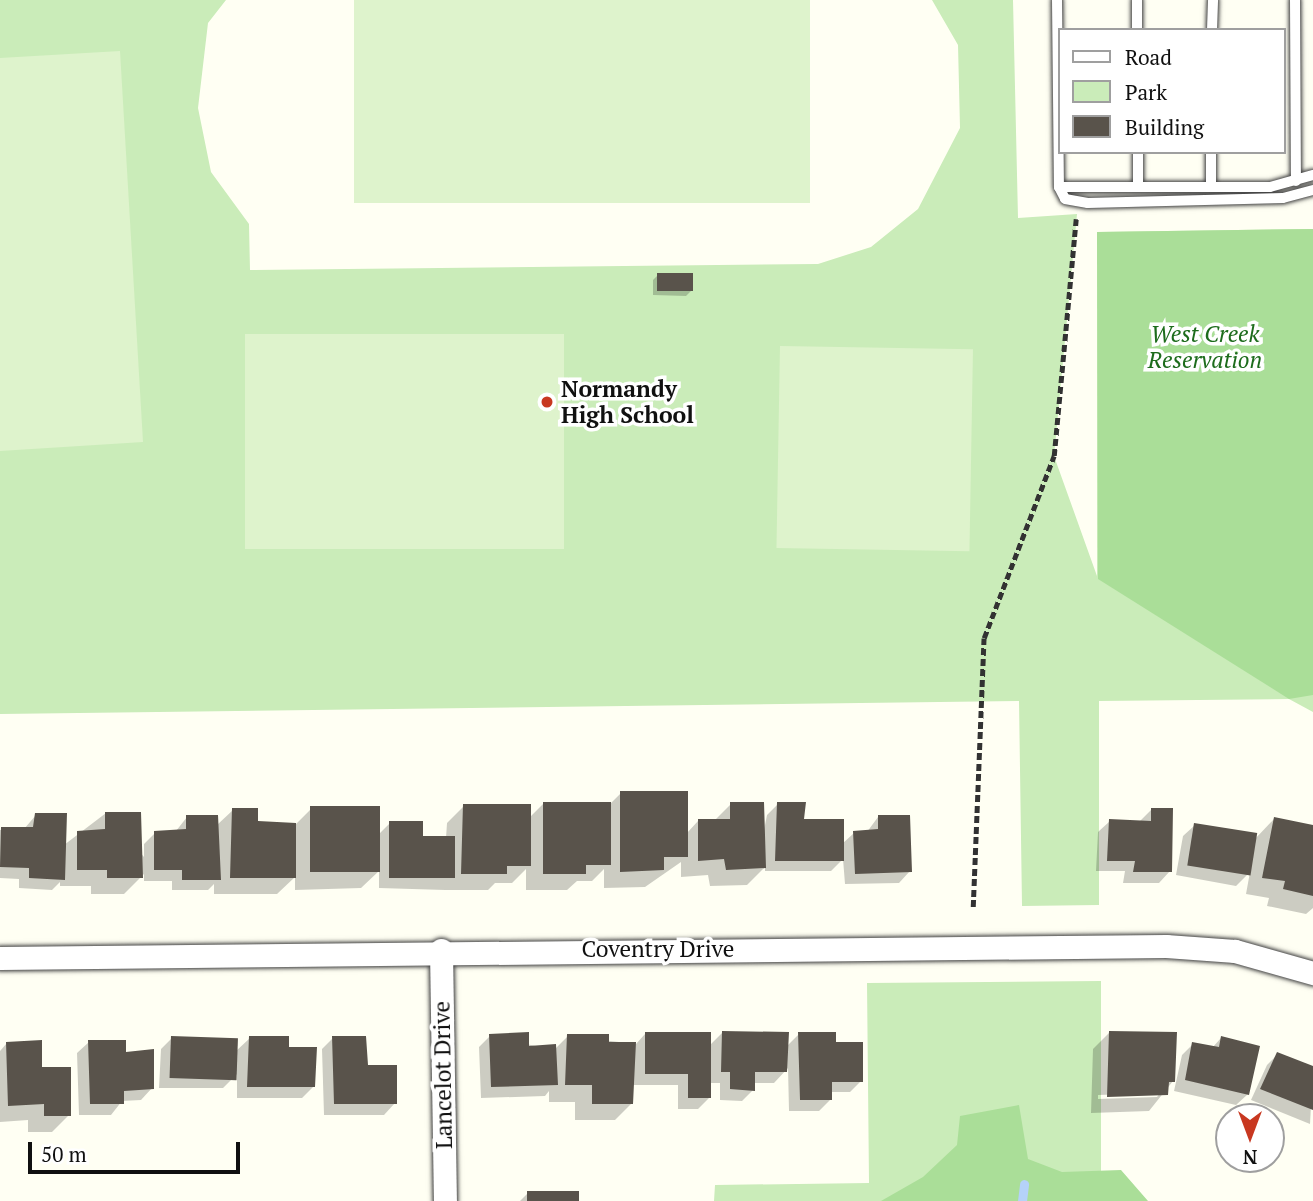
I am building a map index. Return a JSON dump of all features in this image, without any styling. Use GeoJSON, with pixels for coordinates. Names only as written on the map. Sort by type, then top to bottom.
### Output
{"type":"FeatureCollection","features":[{"type":"Feature","properties":{"kind":"street","name":"Coventry Drive"},"geometry":{"type":"LineString","coordinates":[[0,958],[441,950],[1166,946],[1235,951],[1313,973]]}},
{"type":"Feature","properties":{"kind":"street","name":"Lancelot Drive"},"geometry":{"type":"LineString","coordinates":[[441,950],[445,1201]]}},
{"type":"Feature","properties":{"kind":"lane"},"geometry":{"type":"LineString","coordinates":[[1057,0],[1058,94]]}},
{"type":"Feature","properties":{"kind":"lane"},"geometry":{"type":"LineString","coordinates":[[1137,0],[1138,28]]}},
{"type":"Feature","properties":{"kind":"lane"},"geometry":{"type":"LineString","coordinates":[[1212,28],[1213,0]]}},
{"type":"Feature","properties":{"kind":"lane"},"geometry":{"type":"LineString","coordinates":[[1295,0],[1296,181]]}},
{"type":"Feature","properties":{"kind":"lane"},"geometry":{"type":"LineString","coordinates":[[1059,154],[1059,187],[1065,199],[1079,201],[1283,198],[1313,190]]}},
{"type":"Feature","properties":{"kind":"lane"},"geometry":{"type":"LineString","coordinates":[[1138,154],[1138,187]]}},
{"type":"Feature","properties":{"kind":"lane"},"geometry":{"type":"LineString","coordinates":[[1211,154],[1211,187]]}},
{"type":"Feature","properties":{"kind":"lane"},"geometry":{"type":"LineString","coordinates":[[1059,187],[1270,187],[1313,175]]}},
{"type":"Feature","properties":{"kind":"path"},"geometry":{"type":"LineString","coordinates":[[973,907],[984,638],[1054,456],[1079,201]]}},
{"type":"Feature","properties":{"kind":"green space","name":"Normandy High School"},"geometry":{"type":"Polygon","coordinates":[[[0,0],[226,0],[208,23],[198,108],[211,172],[249,224],[250,270],[818,264],[871,247],[918,209],[960,128],[958,45],[932,0],[1013,0],[1018,218],[1077,214],[1054,456],[1097,576],[1097,232],[1313,229],[1313,712],[1289,699],[1099,701],[1099,905],[1022,906],[1019,701],[0,714],[0,0]]]}},
{"type":"Feature","properties":{"kind":"green space"},"geometry":{"type":"Polygon","coordinates":[[[354,0],[810,0],[810,203],[354,203],[354,0]]]}},
{"type":"Feature","properties":{"kind":"green space"},"geometry":{"type":"Polygon","coordinates":[[[120,51],[143,442],[0,451],[0,58],[120,51]]]}},
{"type":"Feature","properties":{"kind":"green space","name":"West Creek Reservation"},"geometry":{"type":"Polygon","coordinates":[[[1313,229],[1313,695],[1289,699],[1098,579],[1097,232],[1313,229]]]}},
{"type":"Feature","properties":{"kind":"green space"},"geometry":{"type":"Polygon","coordinates":[[[245,334],[564,334],[564,549],[245,549],[245,334]]]}},
{"type":"Feature","properties":{"kind":"green space"},"geometry":{"type":"Polygon","coordinates":[[[780,346],[973,349],[969,551],[776,548],[780,346]]]}},
{"type":"Feature","properties":{"kind":"green space"},"geometry":{"type":"Polygon","coordinates":[[[1101,981],[1101,1201],[714,1201],[715,1185],[869,1183],[867,983],[1101,981]]]}},
{"type":"Feature","properties":{"kind":"green space"},"geometry":{"type":"Polygon","coordinates":[[[1019,1105],[1028,1159],[1062,1172],[1121,1170],[1148,1201],[881,1201],[923,1177],[957,1145],[960,1116],[1019,1105]]]}},
{"type":"Feature","properties":{"kind":"building"},"geometry":{"type":"Polygon","coordinates":[[[657,273],[693,273],[693,291],[657,291],[657,273]]]}},
{"type":"Feature","properties":{"kind":"building"},"geometry":{"type":"Polygon","coordinates":[[[620,791],[688,791],[688,857],[664,857],[664,870],[620,872],[620,791]]]}},
{"type":"Feature","properties":{"kind":"building"},"geometry":{"type":"Polygon","coordinates":[[[543,802],[611,802],[611,865],[586,865],[586,874],[543,874],[543,802]]]}},
{"type":"Feature","properties":{"kind":"building"},"geometry":{"type":"Polygon","coordinates":[[[730,802],[764,802],[766,868],[726,870],[724,859],[698,861],[698,819],[730,819],[730,802]]]}},
{"type":"Feature","properties":{"kind":"building"},"geometry":{"type":"Polygon","coordinates":[[[777,802],[806,802],[804,819],[844,819],[844,861],[775,861],[777,802]]]}},
{"type":"Feature","properties":{"kind":"building"},"geometry":{"type":"Polygon","coordinates":[[[463,804],[531,804],[531,866],[507,866],[507,874],[461,874],[463,804]]]}},
{"type":"Feature","properties":{"kind":"building"},"geometry":{"type":"Polygon","coordinates":[[[310,806],[380,806],[380,872],[310,872],[310,806]]]}},
{"type":"Feature","properties":{"kind":"building"},"geometry":{"type":"Polygon","coordinates":[[[232,808],[258,808],[258,821],[296,823],[296,878],[230,878],[232,808]]]}},
{"type":"Feature","properties":{"kind":"building"},"geometry":{"type":"Polygon","coordinates":[[[1151,808],[1173,808],[1172,872],[1133,872],[1135,861],[1107,861],[1109,819],[1151,821],[1151,808]]]}},
{"type":"Feature","properties":{"kind":"building"},"geometry":{"type":"Polygon","coordinates":[[[105,812],[141,812],[143,878],[107,878],[107,870],[77,870],[77,831],[105,829],[105,812]]]}},
{"type":"Feature","properties":{"kind":"building"},"geometry":{"type":"Polygon","coordinates":[[[35,813],[67,813],[65,880],[29,878],[29,868],[0,867],[1,827],[33,827],[35,813]]]}},
{"type":"Feature","properties":{"kind":"building"},"geometry":{"type":"Polygon","coordinates":[[[186,815],[218,815],[221,880],[182,880],[182,870],[154,870],[154,831],[186,829],[186,815]]]}},
{"type":"Feature","properties":{"kind":"building"},"geometry":{"type":"Polygon","coordinates":[[[878,815],[910,815],[912,872],[855,874],[853,831],[878,829],[878,815]]]}},
{"type":"Feature","properties":{"kind":"building"},"geometry":{"type":"Polygon","coordinates":[[[1274,817],[1313,825],[1313,896],[1283,889],[1285,881],[1262,878],[1274,817]]]}},
{"type":"Feature","properties":{"kind":"building"},"geometry":{"type":"Polygon","coordinates":[[[389,821],[423,821],[423,836],[455,836],[455,878],[389,878],[389,821]]]}},
{"type":"Feature","properties":{"kind":"building"},"geometry":{"type":"Polygon","coordinates":[[[1194,823],[1257,833],[1250,875],[1187,865],[1194,823]]]}},
{"type":"Feature","properties":{"kind":"building"},"geometry":{"type":"Polygon","coordinates":[[[722,1031],[789,1032],[787,1072],[755,1072],[755,1091],[730,1089],[730,1072],[721,1072],[722,1031]]]}},
{"type":"Feature","properties":{"kind":"building"},"geometry":{"type":"Polygon","coordinates":[[[1109,1031],[1177,1032],[1175,1082],[1169,1082],[1168,1095],[1107,1097],[1109,1031]]]}},
{"type":"Feature","properties":{"kind":"building"},"geometry":{"type":"Polygon","coordinates":[[[529,1032],[529,1046],[556,1044],[558,1085],[491,1087],[489,1034],[529,1032]]]}},
{"type":"Feature","properties":{"kind":"building"},"geometry":{"type":"Polygon","coordinates":[[[645,1032],[711,1032],[711,1098],[688,1098],[688,1074],[645,1074],[645,1032]]]}},
{"type":"Feature","properties":{"kind":"building"},"geometry":{"type":"Polygon","coordinates":[[[798,1032],[836,1032],[836,1042],[863,1042],[863,1082],[832,1082],[832,1100],[800,1100],[798,1032]]]}},
{"type":"Feature","properties":{"kind":"building"},"geometry":{"type":"Polygon","coordinates":[[[567,1034],[609,1034],[609,1042],[636,1042],[633,1104],[592,1104],[592,1085],[565,1085],[567,1034]]]}},
{"type":"Feature","properties":{"kind":"building"},"geometry":{"type":"Polygon","coordinates":[[[171,1036],[238,1038],[236,1080],[170,1078],[171,1036]]]}},
{"type":"Feature","properties":{"kind":"building"},"geometry":{"type":"Polygon","coordinates":[[[249,1036],[289,1036],[289,1047],[317,1047],[315,1087],[247,1087],[249,1036]]]}},
{"type":"Feature","properties":{"kind":"building"},"geometry":{"type":"Polygon","coordinates":[[[332,1036],[366,1036],[368,1065],[397,1065],[397,1104],[334,1104],[332,1036]]]}},
{"type":"Feature","properties":{"kind":"building"},"geometry":{"type":"Polygon","coordinates":[[[1221,1036],[1260,1046],[1249,1095],[1185,1080],[1192,1042],[1219,1047],[1221,1036]]]}},
{"type":"Feature","properties":{"kind":"building"},"geometry":{"type":"Polygon","coordinates":[[[42,1040],[42,1067],[71,1067],[71,1116],[44,1116],[44,1104],[8,1106],[6,1042],[42,1040]]]}},
{"type":"Feature","properties":{"kind":"building"},"geometry":{"type":"Polygon","coordinates":[[[88,1040],[126,1040],[126,1052],[154,1049],[154,1089],[124,1091],[124,1104],[90,1104],[88,1040]]]}},
{"type":"Feature","properties":{"kind":"building"},"geometry":{"type":"Polygon","coordinates":[[[1277,1052],[1313,1066],[1313,1110],[1260,1089],[1277,1052]]]}},
{"type":"Feature","properties":{"kind":"building"},"geometry":{"type":"Polygon","coordinates":[[[527,1191],[579,1191],[579,1201],[527,1201],[527,1191]]]}},
{"type":"Feature","properties":{"kind":"waterway"},"geometry":{"type":"LineString","coordinates":[[1022,1201],[1024,1184]]}},
{"type":"Feature","properties":{"kind":"place","name":"Normandy High School"},"geometry":{"type":"Point","coordinates":[547,402]}}]}
